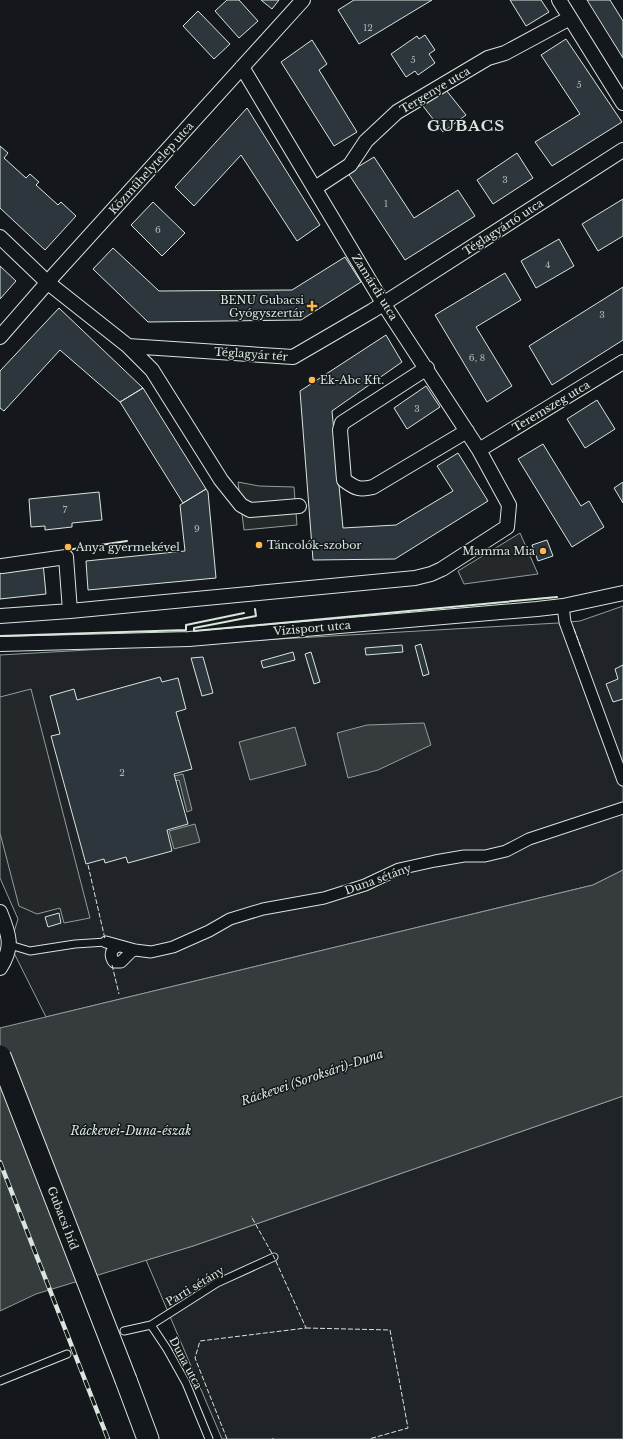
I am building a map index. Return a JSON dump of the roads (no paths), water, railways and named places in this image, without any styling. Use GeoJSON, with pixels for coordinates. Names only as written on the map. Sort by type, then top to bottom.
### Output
{"type":"FeatureCollection","features":[{"type":"Feature","properties":{"kind":"main road","name":"Gubacsi híd"},"geometry":{"type":"LineString","coordinates":[[0,1056],[148,1439]]}},
{"type":"Feature","properties":{"kind":"street","name":"Közműhelytelep utca"},"geometry":{"type":"LineString","coordinates":[[0,337],[47,282],[303,0]]}},
{"type":"Feature","properties":{"kind":"street"},"geometry":{"type":"LineString","coordinates":[[559,0],[623,103]]}},
{"type":"Feature","properties":{"kind":"street","name":"Tergenye utca"},"geometry":{"type":"LineString","coordinates":[[315,188],[350,165],[366,141],[397,112],[488,58],[505,53],[570,18]]}},
{"type":"Feature","properties":{"kind":"street","name":"Zamárdi utca"},"geometry":{"type":"LineString","coordinates":[[70,611],[415,578],[432,574],[442,569],[507,527],[509,505],[479,450],[427,368],[383,303],[242,67]]}},
{"type":"Feature","properties":{"kind":"street","name":"Téglagyártó utca"},"geometry":{"type":"LineString","coordinates":[[383,303],[623,150]]}},
{"type":"Feature","properties":{"kind":"street"},"geometry":{"type":"LineString","coordinates":[[0,237],[47,282],[128,346],[152,370],[220,480],[241,506],[250,510],[299,506]]}},
{"type":"Feature","properties":{"kind":"street","name":"Téglagyár tér"},"geometry":{"type":"LineString","coordinates":[[128,346],[293,357],[383,303]]}},
{"type":"Feature","properties":{"kind":"street","name":"Teremszeg utca"},"geometry":{"type":"LineString","coordinates":[[479,450],[623,362]]}},
{"type":"Feature","properties":{"kind":"street"},"geometry":{"type":"LineString","coordinates":[[427,368],[342,423],[340,430],[344,480],[352,486],[361,489],[373,487],[467,431]]}},
{"type":"Feature","properties":{"kind":"street"},"geometry":{"type":"LineString","coordinates":[[0,616],[70,611],[66,557],[2,566]]}},
{"type":"Feature","properties":{"kind":"street","name":"Vízisport utca"},"geometry":{"type":"LineString","coordinates":[[0,644],[189,639],[564,606],[623,593]]}},
{"type":"Feature","properties":{"kind":"street"},"geometry":{"type":"LineString","coordinates":[[564,606],[565,622],[623,780]]}},
{"type":"Feature","properties":{"kind":"street","name":"Duna sétány"},"geometry":{"type":"LineString","coordinates":[[106,942],[135,950],[152,952],[173,947],[209,931],[230,919],[264,909],[324,898],[365,885],[399,869],[464,856],[485,856],[506,850],[529,838],[623,808]]}},
{"type":"Feature","properties":{"kind":"street"},"geometry":{"type":"LineString","coordinates":[[0,912],[7,929],[10,945],[5,961],[0,968]]}},
{"type":"Feature","properties":{"kind":"street"},"geometry":{"type":"LineString","coordinates":[[120,946],[113,949],[111,952],[112,960],[114,962],[121,962],[135,950]]}},
{"type":"Feature","properties":{"kind":"lane"},"geometry":{"type":"LineString","coordinates":[[10,945],[30,951],[75,944],[106,942]]}},
{"type":"Feature","properties":{"kind":"lane","name":"Parti sétány"},"geometry":{"type":"LineString","coordinates":[[151,1325],[217,1283],[274,1258]]}},
{"type":"Feature","properties":{"kind":"lane"},"geometry":{"type":"LineString","coordinates":[[124,1331],[151,1325]]}},
{"type":"Feature","properties":{"kind":"lane","name":"Duna utca"},"geometry":{"type":"LineString","coordinates":[[151,1325],[186,1383],[209,1439]]}},
{"type":"Feature","properties":{"kind":"lane"},"geometry":{"type":"LineString","coordinates":[[0,1382],[67,1354]]}},
{"type":"Feature","properties":{"kind":"water"},"geometry":{"type":"Polygon","coordinates":[[[424,723],[431,745],[378,770],[348,778],[337,733],[367,725],[424,723]]]}},
{"type":"Feature","properties":{"kind":"water"},"geometry":{"type":"Polygon","coordinates":[[[295,727],[306,765],[250,780],[239,742],[295,727]]]}},
{"type":"Feature","properties":{"kind":"water"},"geometry":{"type":"Polygon","coordinates":[[[183,774],[192,810],[187,812],[179,780],[172,782],[170,777],[183,774]]]}},
{"type":"Feature","properties":{"kind":"water"},"geometry":{"type":"Polygon","coordinates":[[[195,824],[200,842],[174,849],[169,831],[195,824]]]}},
{"type":"Feature","properties":{"kind":"water","name":"Ráckevei-Duna-észak"},"geometry":{"type":"Polygon","coordinates":[[[623,870],[623,1096],[193,1246],[36,1294],[0,1311],[0,1028],[593,885],[623,870]]]}},
{"type":"Feature","properties":{"kind":"railway"},"geometry":{"type":"LineString","coordinates":[[0,1162],[108,1439]]}},
{"type":"Feature","properties":{"kind":"place","name":"BENU Gubacsi Gyógyszertár"},"geometry":{"type":"Point","coordinates":[312,306]}},
{"type":"Feature","properties":{"kind":"place","name":"Ek-Abc Kft."},"geometry":{"type":"Point","coordinates":[312,380]}},
{"type":"Feature","properties":{"kind":"place","name":"Táncolók-szobor"},"geometry":{"type":"Point","coordinates":[259,545]}},
{"type":"Feature","properties":{"kind":"place","name":"Anya gyermekével"},"geometry":{"type":"Point","coordinates":[68,547]}},
{"type":"Feature","properties":{"kind":"place","name":"Mamma Mia"},"geometry":{"type":"Point","coordinates":[543,551]}},
{"type":"Feature","properties":{"kind":"district","name":"GUBACS"},"geometry":{"type":"Point","coordinates":[466,125]}},
{"type":"Feature","properties":{"kind":"water label","name":"Ráckevei (Soroksári)-Duna"},"geometry":{"type":"Point","coordinates":[312,1077]}}]}
